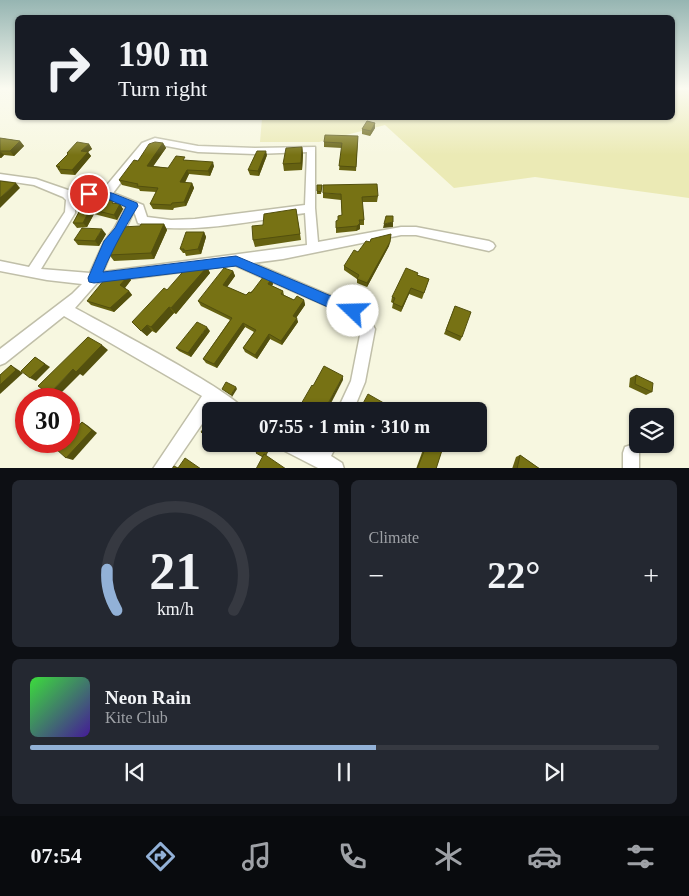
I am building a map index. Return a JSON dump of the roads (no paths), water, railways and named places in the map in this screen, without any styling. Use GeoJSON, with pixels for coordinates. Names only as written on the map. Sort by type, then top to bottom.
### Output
{"type":"FeatureCollection","features":[{"type":"Feature","properties":{"kind":"street"},"geometry":{"type":"LineString","coordinates":[[105,195],[145,145],[155,141],[193,149],[254,151],[311,149],[313,150],[310,208],[313,248]]}},
{"type":"Feature","properties":{"kind":"street"},"geometry":{"type":"LineString","coordinates":[[0,177],[36,182],[67,194],[105,195],[119,198],[141,211],[142,220],[157,225],[310,208]]}},
{"type":"Feature","properties":{"kind":"street"},"geometry":{"type":"LineString","coordinates":[[32,272],[70,213],[71,200],[67,194]]}},
{"type":"Feature","properties":{"kind":"street"},"geometry":{"type":"LineString","coordinates":[[0,358],[65,309],[94,278],[108,245],[119,231],[127,212],[133,206]]}},
{"type":"Feature","properties":{"kind":"street"},"geometry":{"type":"LineString","coordinates":[[0,266],[80,279],[94,278],[236,261],[401,231],[416,231],[489,246]]}},
{"type":"Feature","properties":{"kind":"street"},"geometry":{"type":"LineString","coordinates":[[236,261],[353,311],[359,314],[365,321],[368,329],[358,382],[349,402]]}},
{"type":"Feature","properties":{"kind":"street"},"geometry":{"type":"LineString","coordinates":[[65,309],[224,402]]}},
{"type":"Feature","properties":{"kind":"street"},"geometry":{"type":"LineString","coordinates":[[161,468],[213,394]]}},
{"type":"Feature","properties":{"kind":"street"},"geometry":{"type":"LineString","coordinates":[[306,452],[336,468]]}},
{"type":"Feature","properties":{"kind":"street"},"geometry":{"type":"LineString","coordinates":[[320,459],[324,452]]}}]}
